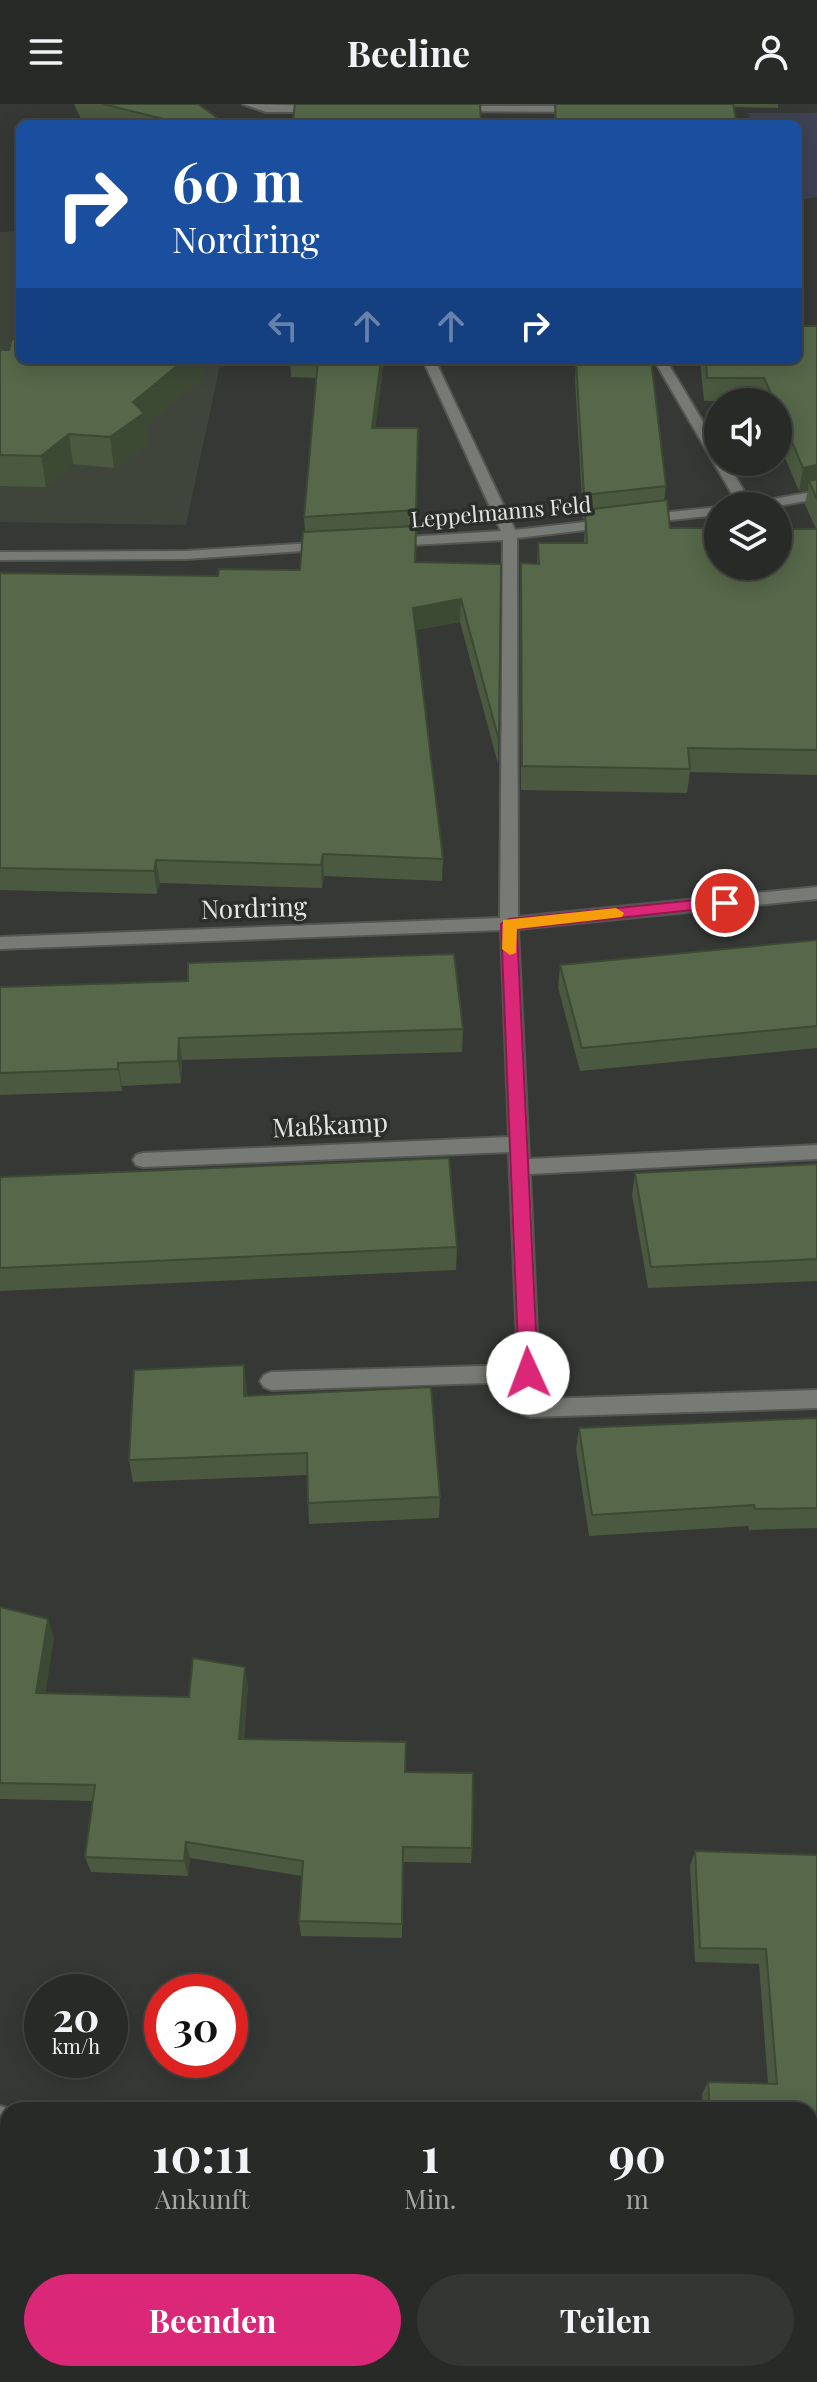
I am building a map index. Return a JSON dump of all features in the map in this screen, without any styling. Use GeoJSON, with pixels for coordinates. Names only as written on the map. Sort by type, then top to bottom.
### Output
{"type":"FeatureCollection","features":[{"type":"Feature","properties":{"kind":"street"},"geometry":{"type":"LineString","coordinates":[[248,104],[266,109],[329,109]]}},
{"type":"Feature","properties":{"kind":"street"},"geometry":{"type":"LineString","coordinates":[[440,109],[599,109]]}},
{"type":"Feature","properties":{"kind":"street"},"geometry":{"type":"LineString","coordinates":[[431,364],[510,535],[509,924],[530,1408],[817,1399]]}},
{"type":"Feature","properties":{"kind":"street"},"geometry":{"type":"LineString","coordinates":[[662,364],[704,435]]}},
{"type":"Feature","properties":{"kind":"street"},"geometry":{"type":"LineString","coordinates":[[792,499],[817,495]]}},
{"type":"Feature","properties":{"kind":"street","name":"Leppelmanns Feld"},"geometry":{"type":"LineString","coordinates":[[371,544],[510,535],[704,513]]}},
{"type":"Feature","properties":{"kind":"street"},"geometry":{"type":"LineString","coordinates":[[0,556],[186,555],[340,546]]}},
{"type":"Feature","properties":{"kind":"street","name":"Nordring"},"geometry":{"type":"LineString","coordinates":[[0,943],[509,924],[817,893]]}},
{"type":"Feature","properties":{"kind":"street","name":"Maßkamp"},"geometry":{"type":"LineString","coordinates":[[143,1160],[519,1144]]}},
{"type":"Feature","properties":{"kind":"street"},"geometry":{"type":"LineString","coordinates":[[519,1167],[817,1152]]}},
{"type":"Feature","properties":{"kind":"street"},"geometry":{"type":"LineString","coordinates":[[271,1381],[528,1373]]}},
{"type":"Feature","properties":{"kind":"shaded area"},"geometry":{"type":"Polygon","coordinates":[[[748,113],[817,113],[817,197],[802,199],[802,120],[751,120],[748,113]]]}},
{"type":"Feature","properties":{"kind":"shaded area"},"geometry":{"type":"Polygon","coordinates":[[[16,231],[16,364],[220,364],[186,525],[0,522],[0,232],[16,231]]]}},
{"type":"Feature","properties":{"kind":"building"},"geometry":{"type":"Polygon","coordinates":[[[103,104],[198,104],[220,120],[168,120],[103,104]]]}},
{"type":"Feature","properties":{"kind":"building"},"geometry":{"type":"Polygon","coordinates":[[[295,104],[480,104],[481,120],[293,120],[295,104]]]}},
{"type":"Feature","properties":{"kind":"building"},"geometry":{"type":"Polygon","coordinates":[[[555,104],[733,104],[736,120],[556,120],[555,104]]]}},
{"type":"Feature","properties":{"kind":"building"},"geometry":{"type":"Polygon","coordinates":[[[802,326],[817,326],[817,465],[803,468],[792,442],[792,388],[769,388],[764,378],[707,378],[706,364],[802,364],[802,326]]]}},
{"type":"Feature","properties":{"kind":"building"},"geometry":{"type":"Polygon","coordinates":[[[12,339],[16,339],[16,364],[179,364],[133,402],[144,413],[110,437],[69,434],[41,456],[0,455],[0,350],[9,350],[12,339]]]}},
{"type":"Feature","properties":{"kind":"building"},"geometry":{"type":"Polygon","coordinates":[[[318,364],[380,364],[372,428],[418,428],[416,510],[304,517],[318,364]]]}},
{"type":"Feature","properties":{"kind":"building"},"geometry":{"type":"Polygon","coordinates":[[[576,364],[651,364],[666,486],[584,495],[576,364]]]}},
{"type":"Feature","properties":{"kind":"building"},"geometry":{"type":"Polygon","coordinates":[[[817,479],[817,499],[809,481],[817,479]]]}},
{"type":"Feature","properties":{"kind":"building"},"geometry":{"type":"Polygon","coordinates":[[[667,500],[670,528],[704,528],[704,580],[792,580],[792,529],[817,529],[817,750],[688,748],[690,769],[522,766],[521,563],[539,564],[538,543],[587,543],[585,510],[667,500]]]}},
{"type":"Feature","properties":{"kind":"building"},"geometry":{"type":"Polygon","coordinates":[[[416,526],[415,562],[501,564],[499,741],[461,599],[413,608],[443,859],[323,854],[321,865],[156,860],[154,871],[0,868],[0,573],[218,576],[219,569],[300,570],[303,532],[416,526]]]}},
{"type":"Feature","properties":{"kind":"building"},"geometry":{"type":"Polygon","coordinates":[[[817,940],[817,1026],[582,1048],[560,965],[817,940]]]}},
{"type":"Feature","properties":{"kind":"building"},"geometry":{"type":"Polygon","coordinates":[[[454,954],[463,1029],[179,1038],[178,1061],[118,1063],[118,1069],[0,1073],[0,987],[188,981],[188,963],[454,954]]]}},
{"type":"Feature","properties":{"kind":"building"},"geometry":{"type":"Polygon","coordinates":[[[449,1158],[457,1247],[0,1268],[0,1177],[449,1158]]]}},
{"type":"Feature","properties":{"kind":"building"},"geometry":{"type":"Polygon","coordinates":[[[817,1164],[817,1259],[651,1267],[635,1173],[817,1164]]]}},
{"type":"Feature","properties":{"kind":"building"},"geometry":{"type":"Polygon","coordinates":[[[244,1365],[244,1396],[431,1387],[440,1497],[308,1503],[307,1453],[129,1460],[134,1370],[244,1365]]]}},
{"type":"Feature","properties":{"kind":"building"},"geometry":{"type":"Polygon","coordinates":[[[817,1418],[817,1508],[755,1509],[754,1505],[592,1515],[579,1428],[817,1418]]]}},
{"type":"Feature","properties":{"kind":"building"},"geometry":{"type":"Polygon","coordinates":[[[0,1607],[48,1619],[36,1693],[189,1697],[193,1658],[245,1667],[239,1739],[406,1742],[405,1772],[473,1773],[472,1848],[403,1847],[402,1924],[299,1921],[303,1861],[186,1842],[184,1861],[85,1857],[95,1785],[0,1783],[0,1607]]]}},
{"type":"Feature","properties":{"kind":"building"},"geometry":{"type":"Polygon","coordinates":[[[695,1851],[817,1855],[817,2102],[709,2102],[708,2082],[777,2084],[766,1949],[700,1948],[695,1851]]]}},
{"type":"Feature","properties":{"kind":"slow traffic"},"geometry":{"type":"LineString","coordinates":[[510,949],[509,924],[616,913]]}},
{"type":"Feature","properties":{"kind":"route"},"geometry":{"type":"LineString","coordinates":[[528,1373],[509,924],[725,903]]}}]}
